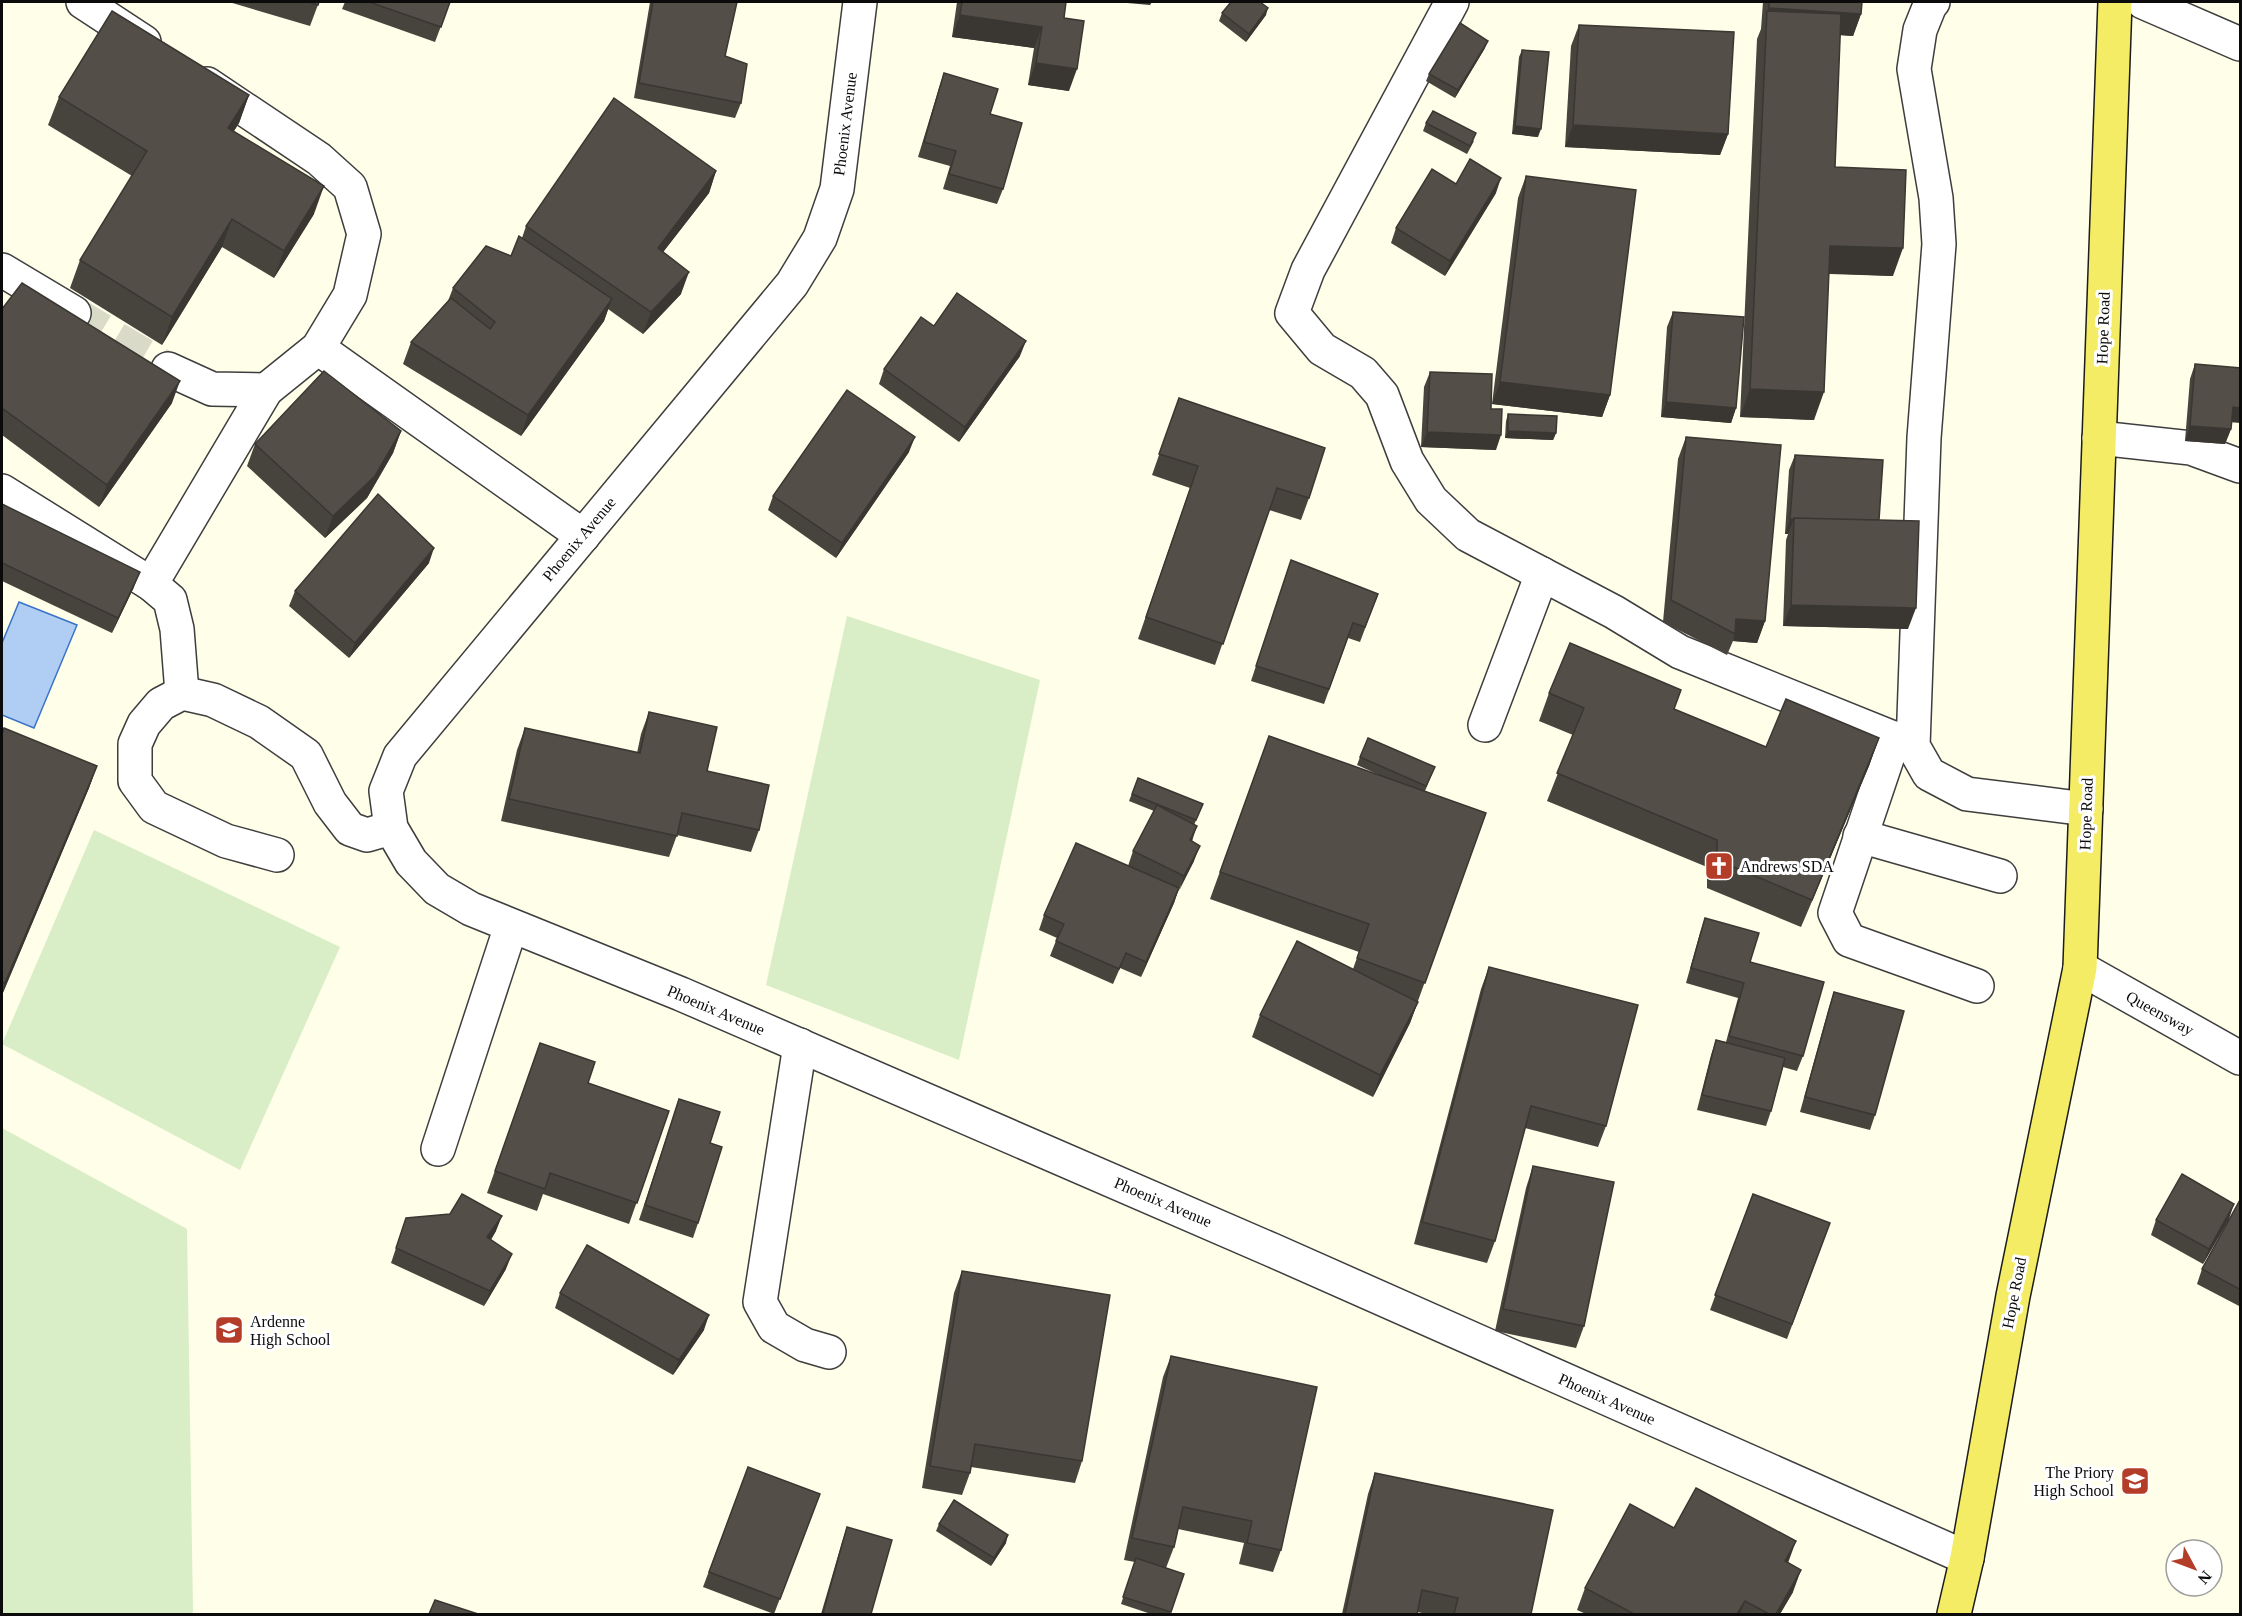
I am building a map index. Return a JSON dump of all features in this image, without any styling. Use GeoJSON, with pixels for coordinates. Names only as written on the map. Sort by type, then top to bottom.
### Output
{"type":"FeatureCollection","features":[{"type":"Feature","properties":{"kind":"main road","name":"Hope Road"},"geometry":{"type":"LineString","coordinates":[[1954,1614],[2006,1331],[2080,968],[2115,2]]}},
{"type":"Feature","properties":{"kind":"street"},"geometry":{"type":"LineString","coordinates":[[83,2],[319,159],[350,187],[363,234],[350,295],[318,348],[266,390],[151,584]]}},
{"type":"Feature","properties":{"kind":"street","name":"Phoenix Avenue"},"geometry":{"type":"LineString","coordinates":[[860,2],[837,189],[820,238],[792,284],[400,756],[386,791],[391,828],[411,862],[437,889],[471,909],[800,1045],[1283,1255],[1966,1558]]}},
{"type":"Feature","properties":{"kind":"street"},"geometry":{"type":"LineString","coordinates":[[1452,2],[1308,270],[1292,313],[1322,349],[1363,373],[1382,395],[1407,461],[1431,500],[1468,535],[1614,612],[1680,652],[1903,742],[1929,774],[1967,794],[2086,809]]}},
{"type":"Feature","properties":{"kind":"street"},"geometry":{"type":"LineString","coordinates":[[1933,2],[1920,30],[1914,69],[1936,198],[1939,244],[1903,742],[1860,836],[1835,913],[1849,940],[1977,986]]}},
{"type":"Feature","properties":{"kind":"street"},"geometry":{"type":"LineString","coordinates":[[2143,2],[2241,44]]}},
{"type":"Feature","properties":{"kind":"street"},"geometry":{"type":"LineString","coordinates":[[2,270],[74,313]]}},
{"type":"Feature","properties":{"kind":"street"},"geometry":{"type":"LineString","coordinates":[[318,348],[583,536]]}},
{"type":"Feature","properties":{"kind":"street"},"geometry":{"type":"LineString","coordinates":[[168,369],[212,390],[266,390]]}},
{"type":"Feature","properties":{"kind":"street"},"geometry":{"type":"LineString","coordinates":[[2099,438],[2191,448],[2241,466]]}},
{"type":"Feature","properties":{"kind":"street"},"geometry":{"type":"LineString","coordinates":[[2,491],[151,584],[170,600],[177,629],[182,693]]}},
{"type":"Feature","properties":{"kind":"street"},"geometry":{"type":"LineString","coordinates":[[1485,725],[1542,574]]}},
{"type":"Feature","properties":{"kind":"street"},"geometry":{"type":"LineString","coordinates":[[277,855],[226,841],[154,807],[135,781],[135,744],[144,724],[161,704],[182,693],[213,700],[259,722],[306,755],[330,803],[350,829],[367,835],[391,828]]}},
{"type":"Feature","properties":{"kind":"street"},"geometry":{"type":"LineString","coordinates":[[1860,836],[2001,876]]}},
{"type":"Feature","properties":{"kind":"street"},"geometry":{"type":"LineString","coordinates":[[438,1149],[511,926]]}},
{"type":"Feature","properties":{"kind":"street","name":"Queensway"},"geometry":{"type":"LineString","coordinates":[[2080,968],[2241,1058]]}},
{"type":"Feature","properties":{"kind":"street"},"geometry":{"type":"LineString","coordinates":[[800,1045],[760,1302],[774,1327],[805,1345],[829,1352]]}},
{"type":"Feature","properties":{"kind":"green space"},"geometry":{"type":"Polygon","coordinates":[[[847,616],[1040,680],[959,1060],[766,985],[847,616]]]}},
{"type":"Feature","properties":{"kind":"green space"},"geometry":{"type":"Polygon","coordinates":[[[94,830],[340,947],[240,1170],[2,1044],[94,830]]]}},
{"type":"Feature","properties":{"kind":"green space"},"geometry":{"type":"Polygon","coordinates":[[[2,1128],[187,1229],[192,1614],[2,1614],[2,1128]]]}},
{"type":"Feature","properties":{"kind":"water"},"geometry":{"type":"Polygon","coordinates":[[[19,602],[77,625],[34,728],[2,715],[2,643],[19,602]]]}},
{"type":"Feature","properties":{"kind":"building"},"geometry":{"type":"Polygon","coordinates":[[[369,2],[450,2],[441,27],[369,2]]]}},
{"type":"Feature","properties":{"kind":"building"},"geometry":{"type":"Polygon","coordinates":[[[653,2],[737,2],[725,56],[747,64],[741,103],[639,83],[653,2]]]}},
{"type":"Feature","properties":{"kind":"building"},"geometry":{"type":"Polygon","coordinates":[[[962,2],[1066,2],[1064,18],[1084,21],[1077,69],[1036,63],[1042,27],[960,15],[962,2]]]}},
{"type":"Feature","properties":{"kind":"building"},"geometry":{"type":"Polygon","coordinates":[[[1231,2],[1260,2],[1268,8],[1249,34],[1222,13],[1231,2]]]}},
{"type":"Feature","properties":{"kind":"building"},"geometry":{"type":"Polygon","coordinates":[[[1769,2],[1862,2],[1861,14],[1769,8],[1769,2]]]}},
{"type":"Feature","properties":{"kind":"building"},"geometry":{"type":"Polygon","coordinates":[[[112,11],[249,95],[228,128],[324,186],[284,251],[232,219],[172,317],[80,260],[147,151],[59,97],[112,11]]]}},
{"type":"Feature","properties":{"kind":"building"},"geometry":{"type":"Polygon","coordinates":[[[1767,11],[1841,14],[1835,167],[1906,170],[1903,248],[1830,246],[1824,392],[1750,389],[1767,11]]]}},
{"type":"Feature","properties":{"kind":"building"},"geometry":{"type":"Polygon","coordinates":[[[1460,23],[1488,41],[1458,90],[1429,74],[1460,23]]]}},
{"type":"Feature","properties":{"kind":"building"},"geometry":{"type":"Polygon","coordinates":[[[1579,25],[1734,32],[1728,134],[1573,125],[1579,25]]]}},
{"type":"Feature","properties":{"kind":"building"},"geometry":{"type":"Polygon","coordinates":[[[1522,50],[1549,52],[1541,129],[1515,126],[1522,50]]]}},
{"type":"Feature","properties":{"kind":"building"},"geometry":{"type":"Polygon","coordinates":[[[944,73],[998,89],[990,114],[1022,123],[1003,189],[949,174],[956,151],[924,142],[944,73]]]}},
{"type":"Feature","properties":{"kind":"building"},"geometry":{"type":"Polygon","coordinates":[[[614,98],[716,171],[658,248],[689,272],[651,312],[526,226],[614,98]]]}},
{"type":"Feature","properties":{"kind":"building"},"geometry":{"type":"Polygon","coordinates":[[[1433,111],[1476,133],[1470,146],[1426,123],[1433,111]]]}},
{"type":"Feature","properties":{"kind":"building"},"geometry":{"type":"Polygon","coordinates":[[[1470,159],[1501,178],[1450,261],[1396,228],[1432,169],[1456,184],[1470,159]]]}},
{"type":"Feature","properties":{"kind":"building"},"geometry":{"type":"Polygon","coordinates":[[[1526,176],[1636,190],[1610,395],[1500,382],[1526,176]]]}},
{"type":"Feature","properties":{"kind":"building"},"geometry":{"type":"Polygon","coordinates":[[[519,236],[612,299],[528,415],[411,342],[451,298],[490,329],[495,322],[453,288],[486,246],[511,256],[519,236]]]}},
{"type":"Feature","properties":{"kind":"building"},"geometry":{"type":"Polygon","coordinates":[[[22,283],[180,381],[107,485],[2,408],[2,309],[22,283]]]}},
{"type":"Feature","properties":{"kind":"building"},"geometry":{"type":"Polygon","coordinates":[[[957,293],[1026,341],[965,427],[884,369],[921,317],[934,326],[957,293]]]}},
{"type":"Feature","properties":{"kind":"building"},"geometry":{"type":"Polygon","coordinates":[[[1673,312],[1744,317],[1736,408],[1666,402],[1673,312]]]}},
{"type":"Feature","properties":{"kind":"building"},"geometry":{"type":"Polygon","coordinates":[[[2195,364],[2241,368],[2241,408],[2233,407],[2231,429],[2190,426],[2195,364]]]}},
{"type":"Feature","properties":{"kind":"building"},"geometry":{"type":"Polygon","coordinates":[[[324,371],[401,431],[375,476],[333,516],[255,444],[324,371]]]}},
{"type":"Feature","properties":{"kind":"building"},"geometry":{"type":"Polygon","coordinates":[[[1430,372],[1492,374],[1491,409],[1502,409],[1501,435],[1427,432],[1430,372]]]}},
{"type":"Feature","properties":{"kind":"building"},"geometry":{"type":"Polygon","coordinates":[[[847,390],[915,437],[842,543],[773,496],[847,390]]]}},
{"type":"Feature","properties":{"kind":"building"},"geometry":{"type":"Polygon","coordinates":[[[1179,398],[1325,448],[1309,498],[1277,488],[1223,644],[1146,617],[1198,466],[1159,454],[1179,398]]]}},
{"type":"Feature","properties":{"kind":"building"},"geometry":{"type":"Polygon","coordinates":[[[1508,414],[1557,416],[1556,433],[1508,431],[1508,414]]]}},
{"type":"Feature","properties":{"kind":"building"},"geometry":{"type":"Polygon","coordinates":[[[1686,437],[1781,445],[1765,621],[1736,619],[1735,634],[1671,600],[1686,437]]]}},
{"type":"Feature","properties":{"kind":"building"},"geometry":{"type":"Polygon","coordinates":[[[1795,455],[1883,460],[1879,520],[1790,519],[1795,455]]]}},
{"type":"Feature","properties":{"kind":"building"},"geometry":{"type":"Polygon","coordinates":[[[378,494],[434,548],[355,643],[295,591],[378,494]]]}},
{"type":"Feature","properties":{"kind":"building"},"geometry":{"type":"Polygon","coordinates":[[[2,504],[140,572],[118,618],[2,563],[2,504]]]}},
{"type":"Feature","properties":{"kind":"building"},"geometry":{"type":"Polygon","coordinates":[[[1794,518],[1919,521],[1916,608],[1791,605],[1794,518]]]}},
{"type":"Feature","properties":{"kind":"building"},"geometry":{"type":"Polygon","coordinates":[[[1291,560],[1378,594],[1365,627],[1353,623],[1329,689],[1256,666],[1291,560]]]}},
{"type":"Feature","properties":{"kind":"building"},"geometry":{"type":"Polygon","coordinates":[[[1570,643],[1681,690],[1674,709],[1766,747],[1786,699],[1879,738],[1812,900],[1717,860],[1717,840],[1557,773],[1584,708],[1549,693],[1570,643]]]}},
{"type":"Feature","properties":{"kind":"building"},"geometry":{"type":"Polygon","coordinates":[[[649,712],[717,727],[707,771],[769,785],[759,830],[682,813],[677,836],[509,799],[525,728],[640,753],[649,712]]]}},
{"type":"Feature","properties":{"kind":"building"},"geometry":{"type":"Polygon","coordinates":[[[4,728],[97,766],[5,983],[2,982],[2,734],[4,728]]]}},
{"type":"Feature","properties":{"kind":"building"},"geometry":{"type":"Polygon","coordinates":[[[1269,736],[1486,813],[1425,983],[1357,958],[1369,924],[1220,872],[1269,736]]]}},
{"type":"Feature","properties":{"kind":"building"},"geometry":{"type":"Polygon","coordinates":[[[1368,738],[1435,767],[1426,786],[1360,757],[1368,738]]]}},
{"type":"Feature","properties":{"kind":"building"},"geometry":{"type":"Polygon","coordinates":[[[1138,778],[1203,804],[1196,820],[1132,794],[1138,778]]]}},
{"type":"Feature","properties":{"kind":"building"},"geometry":{"type":"Polygon","coordinates":[[[1157,805],[1197,826],[1190,840],[1200,846],[1184,876],[1133,851],[1157,805]]]}},
{"type":"Feature","properties":{"kind":"building"},"geometry":{"type":"Polygon","coordinates":[[[1076,843],[1179,888],[1146,962],[1126,953],[1119,969],[1056,941],[1064,924],[1044,915],[1076,843]]]}},
{"type":"Feature","properties":{"kind":"building"},"geometry":{"type":"Polygon","coordinates":[[[1705,918],[1759,933],[1750,962],[1824,982],[1803,1056],[1729,1036],[1744,983],[1691,968],[1705,918]]]}},
{"type":"Feature","properties":{"kind":"building"},"geometry":{"type":"Polygon","coordinates":[[[1297,941],[1418,1002],[1380,1075],[1260,1015],[1297,941]]]}},
{"type":"Feature","properties":{"kind":"building"},"geometry":{"type":"Polygon","coordinates":[[[1489,967],[1638,1005],[1606,1126],[1531,1106],[1495,1241],[1422,1222],[1489,967]]]}},
{"type":"Feature","properties":{"kind":"building"},"geometry":{"type":"Polygon","coordinates":[[[1834,992],[1904,1011],[1875,1115],[1805,1097],[1834,992]]]}},
{"type":"Feature","properties":{"kind":"building"},"geometry":{"type":"Polygon","coordinates":[[[1716,1040],[1785,1058],[1771,1111],[1702,1095],[1716,1040]]]}},
{"type":"Feature","properties":{"kind":"building"},"geometry":{"type":"Polygon","coordinates":[[[540,1043],[595,1062],[588,1083],[669,1111],[637,1203],[550,1173],[545,1189],[495,1171],[540,1043]]]}},
{"type":"Feature","properties":{"kind":"building"},"geometry":{"type":"Polygon","coordinates":[[[679,1099],[720,1112],[710,1143],[722,1147],[698,1223],[645,1205],[679,1099]]]}},
{"type":"Feature","properties":{"kind":"building"},"geometry":{"type":"Polygon","coordinates":[[[1533,1166],[1614,1182],[1584,1326],[1503,1309],[1533,1166]]]}},
{"type":"Feature","properties":{"kind":"building"},"geometry":{"type":"Polygon","coordinates":[[[2182,1174],[2234,1204],[2209,1249],[2156,1220],[2182,1174]]]}},
{"type":"Feature","properties":{"kind":"building"},"geometry":{"type":"Polygon","coordinates":[[[462,1194],[502,1216],[487,1237],[512,1254],[490,1291],[396,1248],[406,1218],[450,1214],[462,1194]]]}},
{"type":"Feature","properties":{"kind":"building"},"geometry":{"type":"Polygon","coordinates":[[[1753,1194],[1830,1223],[1792,1324],[1715,1295],[1753,1194]]]}},
{"type":"Feature","properties":{"kind":"building"},"geometry":{"type":"Polygon","coordinates":[[[2241,1198],[2241,1290],[2202,1269],[2241,1198]]]}},
{"type":"Feature","properties":{"kind":"building"},"geometry":{"type":"Polygon","coordinates":[[[587,1245],[709,1315],[679,1360],[560,1293],[587,1245]]]}},
{"type":"Feature","properties":{"kind":"building"},"geometry":{"type":"Polygon","coordinates":[[[962,1271],[1110,1295],[1082,1461],[975,1444],[970,1473],[930,1466],[962,1271]]]}},
{"type":"Feature","properties":{"kind":"building"},"geometry":{"type":"Polygon","coordinates":[[[1171,1356],[1317,1387],[1281,1550],[1247,1543],[1252,1521],[1183,1507],[1174,1547],[1132,1538],[1171,1356]]]}},
{"type":"Feature","properties":{"kind":"building"},"geometry":{"type":"Polygon","coordinates":[[[748,1467],[820,1494],[780,1599],[709,1572],[748,1467]]]}},
{"type":"Feature","properties":{"kind":"building"},"geometry":{"type":"Polygon","coordinates":[[[1375,1473],[1553,1510],[1531,1614],[1454,1614],[1458,1598],[1422,1590],[1417,1614],[1345,1614],[1375,1473]]]}},
{"type":"Feature","properties":{"kind":"building"},"geometry":{"type":"Polygon","coordinates":[[[1696,1488],[1796,1541],[1785,1561],[1801,1570],[1776,1614],[1769,1614],[1745,1601],[1737,1614],[1634,1614],[1585,1588],[1630,1504],[1674,1528],[1696,1488]]]}},
{"type":"Feature","properties":{"kind":"building"},"geometry":{"type":"Polygon","coordinates":[[[954,1500],[1008,1535],[994,1558],[939,1524],[954,1500]]]}},
{"type":"Feature","properties":{"kind":"building"},"geometry":{"type":"Polygon","coordinates":[[[847,1527],[892,1540],[871,1614],[823,1613],[847,1527]]]}},
{"type":"Feature","properties":{"kind":"building"},"geometry":{"type":"Polygon","coordinates":[[[1136,1558],[1184,1574],[1171,1612],[1123,1597],[1136,1558]]]}},
{"type":"Feature","properties":{"kind":"building"},"geometry":{"type":"Polygon","coordinates":[[[435,1600],[478,1614],[429,1614],[435,1600]]]}},
{"type":"Feature","properties":{"kind":"tunnel"},"geometry":{"type":"LineString","coordinates":[[74,313],[168,369]]}},
{"type":"Feature","properties":{"kind":"place","name":"Andrews SDA"},"geometry":{"type":"Point","coordinates":[1719,866]}},
{"type":"Feature","properties":{"kind":"place","name":"Ardenne High School"},"geometry":{"type":"Point","coordinates":[229,1330]}},
{"type":"Feature","properties":{"kind":"place","name":"The Priory High School"},"geometry":{"type":"Point","coordinates":[2135,1481]}}]}
